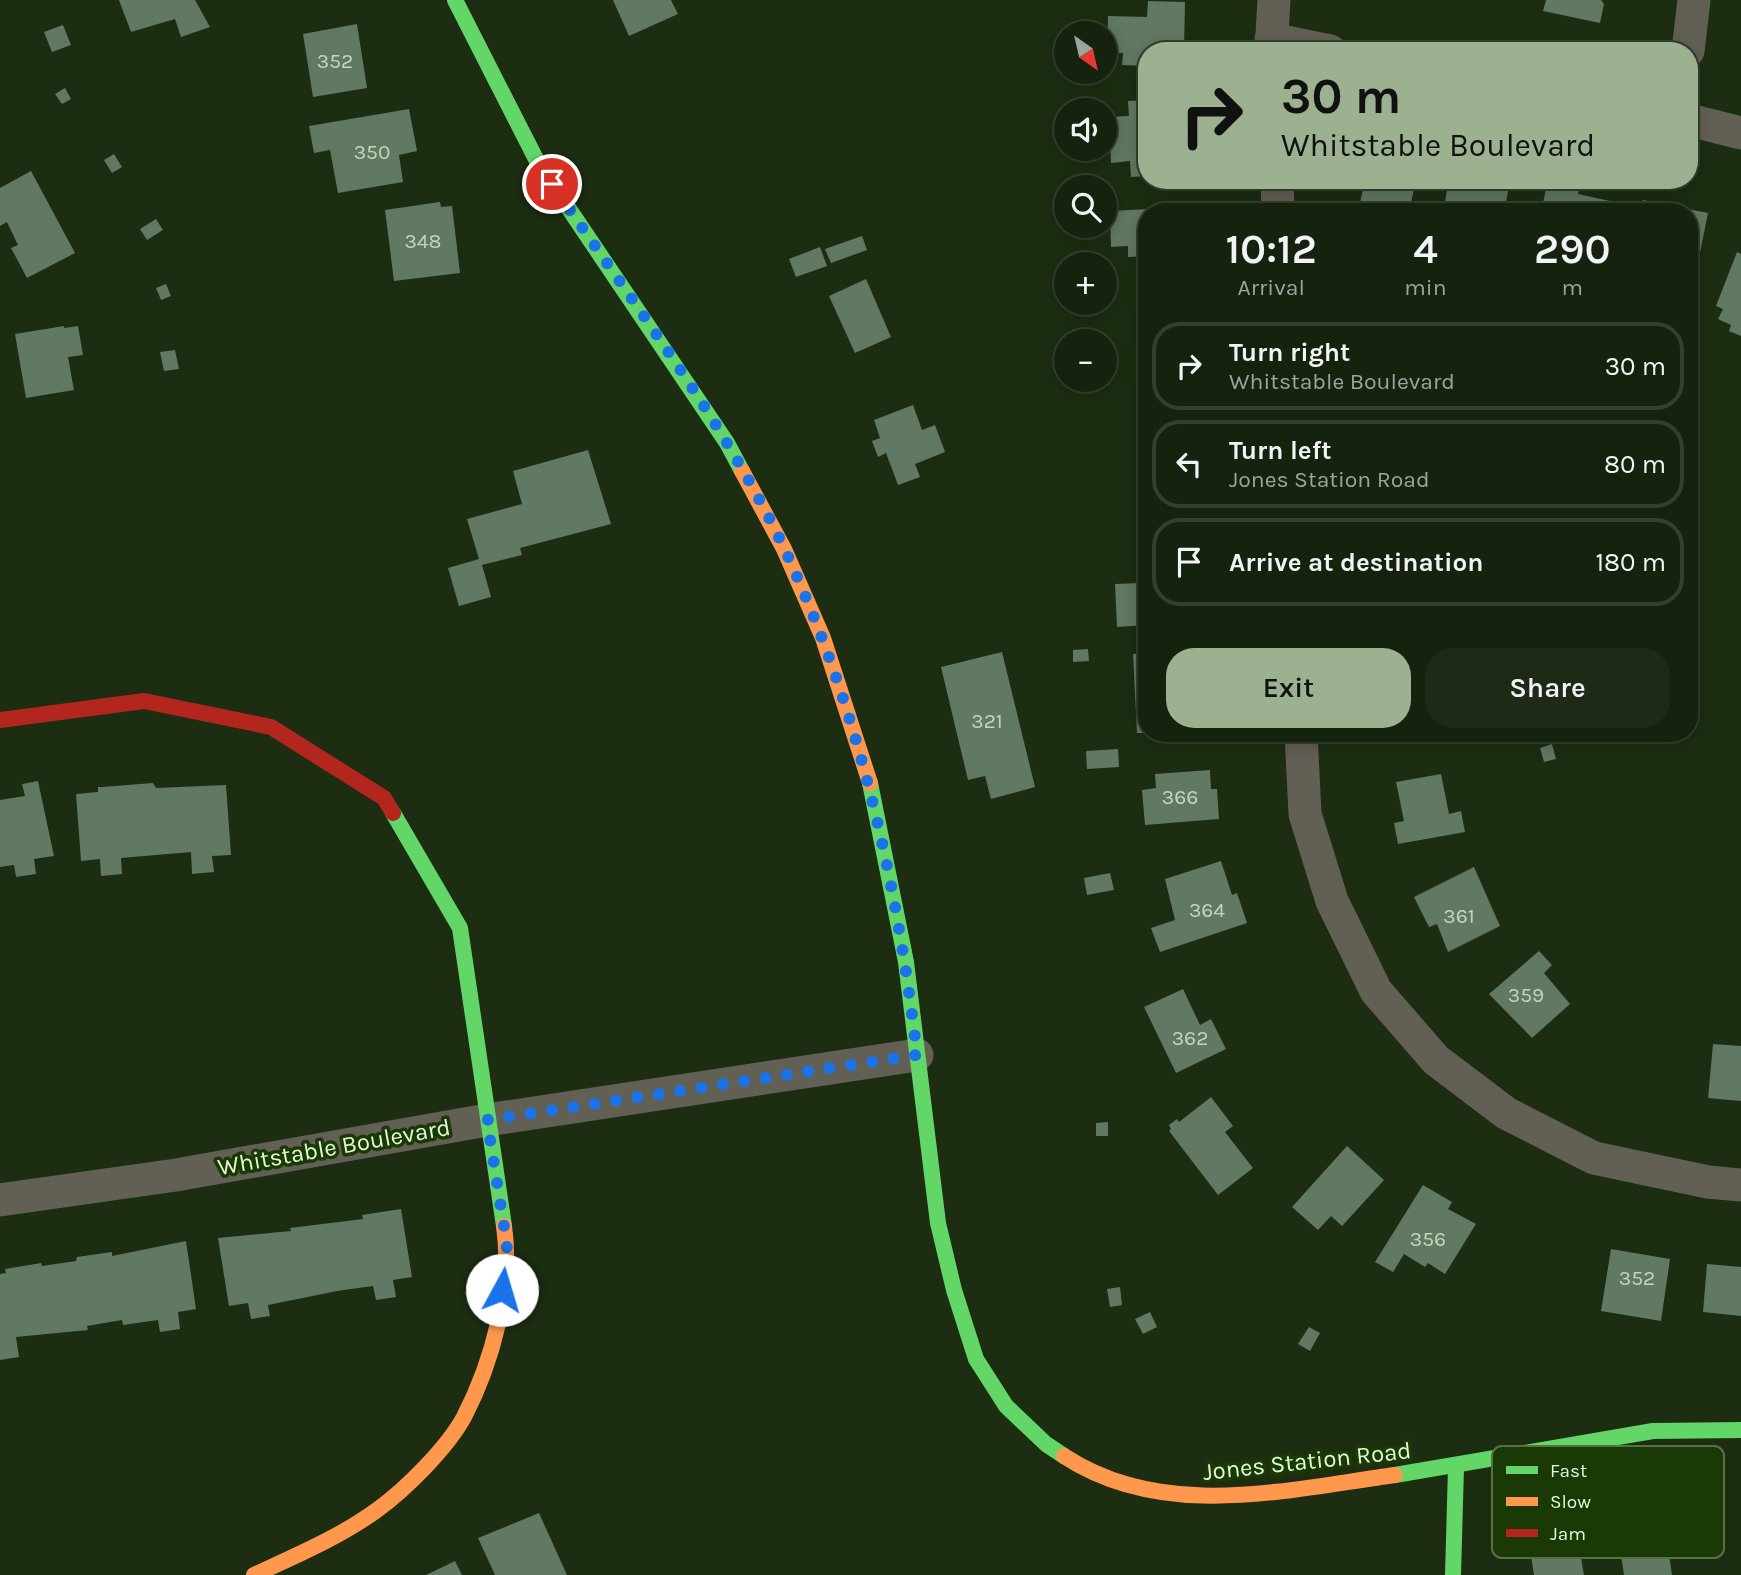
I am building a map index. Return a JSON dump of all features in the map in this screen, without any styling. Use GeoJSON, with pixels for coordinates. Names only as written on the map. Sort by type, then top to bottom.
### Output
{"type":"FeatureCollection","features":[{"type":"Feature","properties":{"kind":"street","name":"Jones Station Road"},"geometry":{"type":"LineString","coordinates":[[455,0],[538,163],[727,443],[784,549],[823,638],[874,797],[906,962],[938,1223],[976,1359],[1006,1406],[1046,1444],[1090,1473],[1137,1489],[1181,1496],[1236,1496],[1492,1460]]}},
{"type":"Feature","properties":{"kind":"street"},"geometry":{"type":"LineString","coordinates":[[1271,42],[1274,0]]}},
{"type":"Feature","properties":{"kind":"street"},"geometry":{"type":"LineString","coordinates":[[1689,42],[1694,0]]}},
{"type":"Feature","properties":{"kind":"street"},"geometry":{"type":"LineString","coordinates":[[1698,122],[1741,133]]}},
{"type":"Feature","properties":{"kind":"street"},"geometry":{"type":"LineString","coordinates":[[0,720],[144,701],[271,727],[384,799],[460,928],[507,1245],[497,1334],[463,1418],[431,1460],[377,1510],[308,1550],[254,1575]]}},
{"type":"Feature","properties":{"kind":"street"},"geometry":{"type":"LineString","coordinates":[[1301,742],[1305,814],[1332,901],[1376,990],[1436,1060],[1506,1113],[1594,1158],[1707,1182],[1741,1185]]}},
{"type":"Feature","properties":{"kind":"street","name":"Whitstable Boulevard"},"geometry":{"type":"LineString","coordinates":[[0,1200],[176,1175],[487,1120],[917,1055]]}},
{"type":"Feature","properties":{"kind":"street","name":"Jones Station Road"},"geometry":{"type":"LineString","coordinates":[[1571,1446],[1653,1431],[1741,1430]]}},
{"type":"Feature","properties":{"kind":"street"},"geometry":{"type":"LineString","coordinates":[[1454,1575],[1456,1467]]}},
{"type":"Feature","properties":{"kind":"building"},"geometry":{"type":"Polygon","coordinates":[[[119,0],[195,0],[210,27],[181,37],[175,19],[131,32],[119,0]]]}},
{"type":"Feature","properties":{"kind":"building"},"geometry":{"type":"Polygon","coordinates":[[[613,0],[671,0],[678,14],[629,36],[613,0]]]}},
{"type":"Feature","properties":{"kind":"building"},"geometry":{"type":"Polygon","coordinates":[[[1546,0],[1601,0],[1604,4],[1600,23],[1543,11],[1546,0]]]}},
{"type":"Feature","properties":{"kind":"building"},"geometry":{"type":"Polygon","coordinates":[[[1148,1],[1185,2],[1184,42],[1138,42],[1138,66],[1122,65],[1123,53],[1117,53],[1117,21],[1108,21],[1108,16],[1147,17],[1148,1]]]}},
{"type":"Feature","properties":{"kind":"building"},"geometry":{"type":"Polygon","coordinates":[[[357,24],[367,88],[313,97],[303,34],[357,24]]]}},
{"type":"Feature","properties":{"kind":"building"},"geometry":{"type":"Polygon","coordinates":[[[63,25],[71,45],[52,52],[44,32],[63,25]]]}},
{"type":"Feature","properties":{"kind":"building"},"geometry":{"type":"Polygon","coordinates":[[[65,88],[71,99],[62,104],[55,94],[65,88]]]}},
{"type":"Feature","properties":{"kind":"building"},"geometry":{"type":"Polygon","coordinates":[[[1138,100],[1138,177],[1131,177],[1130,161],[1111,163],[1117,161],[1117,117],[1129,116],[1128,101],[1138,100]]]}},
{"type":"Feature","properties":{"kind":"building"},"geometry":{"type":"Polygon","coordinates":[[[409,109],[417,151],[399,155],[403,182],[338,193],[330,150],[314,153],[309,126],[409,109]]]}},
{"type":"Feature","properties":{"kind":"building"},"geometry":{"type":"Polygon","coordinates":[[[114,154],[122,167],[112,173],[104,160],[114,154]]]}},
{"type":"Feature","properties":{"kind":"building"},"geometry":{"type":"Polygon","coordinates":[[[31,171],[75,253],[27,278],[11,248],[18,245],[7,222],[0,226],[0,188],[31,171]]]}},
{"type":"Feature","properties":{"kind":"building"},"geometry":{"type":"Polygon","coordinates":[[[1363,189],[1414,189],[1411,203],[1360,203],[1363,189]]]}},
{"type":"Feature","properties":{"kind":"building"},"geometry":{"type":"Polygon","coordinates":[[[1447,189],[1509,189],[1506,203],[1445,203],[1447,189]]]}},
{"type":"Feature","properties":{"kind":"building"},"geometry":{"type":"Polygon","coordinates":[[[1546,189],[1579,189],[1578,194],[1610,201],[1610,203],[1543,203],[1546,189]]]}},
{"type":"Feature","properties":{"kind":"building"},"geometry":{"type":"Polygon","coordinates":[[[440,202],[441,207],[452,206],[460,273],[394,281],[385,210],[440,202]]]}},
{"type":"Feature","properties":{"kind":"building"},"geometry":{"type":"Polygon","coordinates":[[[1138,210],[1138,256],[1128,257],[1128,246],[1111,247],[1111,238],[1117,238],[1117,211],[1138,210]]]}},
{"type":"Feature","properties":{"kind":"building"},"geometry":{"type":"Polygon","coordinates":[[[1698,211],[1708,213],[1698,263],[1698,211]]]}},
{"type":"Feature","properties":{"kind":"building"},"geometry":{"type":"Polygon","coordinates":[[[156,219],[163,230],[147,240],[140,229],[156,219]]]}},
{"type":"Feature","properties":{"kind":"building"},"geometry":{"type":"Polygon","coordinates":[[[862,236],[867,250],[831,263],[825,249],[862,236]]]}},
{"type":"Feature","properties":{"kind":"building"},"geometry":{"type":"Polygon","coordinates":[[[820,247],[827,266],[796,277],[789,259],[820,247]]]}},
{"type":"Feature","properties":{"kind":"building"},"geometry":{"type":"Polygon","coordinates":[[[1737,252],[1741,254],[1741,336],[1729,331],[1731,325],[1718,319],[1723,309],[1716,306],[1737,252]]]}},
{"type":"Feature","properties":{"kind":"building"},"geometry":{"type":"Polygon","coordinates":[[[866,279],[891,337],[855,353],[829,296],[866,279]]]}},
{"type":"Feature","properties":{"kind":"building"},"geometry":{"type":"Polygon","coordinates":[[[166,284],[171,296],[161,300],[156,288],[166,284]]]}},
{"type":"Feature","properties":{"kind":"building"},"geometry":{"type":"Polygon","coordinates":[[[78,326],[83,355],[68,357],[74,390],[26,398],[15,334],[78,326]]]}},
{"type":"Feature","properties":{"kind":"building"},"geometry":{"type":"Polygon","coordinates":[[[175,350],[179,369],[164,371],[160,352],[175,350]]]}},
{"type":"Feature","properties":{"kind":"building"},"geometry":{"type":"Polygon","coordinates":[[[913,405],[922,430],[935,425],[945,452],[915,464],[920,477],[898,485],[886,453],[878,457],[872,441],[880,438],[874,420],[913,405]]]}},
{"type":"Feature","properties":{"kind":"building"},"geometry":{"type":"Polygon","coordinates":[[[588,450],[611,524],[520,548],[522,555],[482,565],[491,597],[459,606],[448,568],[479,559],[467,519],[522,504],[513,471],[588,450]]]}},
{"type":"Feature","properties":{"kind":"building"},"geometry":{"type":"Polygon","coordinates":[[[1138,583],[1138,626],[1117,627],[1115,584],[1138,583]]]}},
{"type":"Feature","properties":{"kind":"building"},"geometry":{"type":"Polygon","coordinates":[[[1088,649],[1089,661],[1073,662],[1073,650],[1088,649]]]}},
{"type":"Feature","properties":{"kind":"building"},"geometry":{"type":"Polygon","coordinates":[[[1002,652],[1035,787],[991,799],[985,776],[968,780],[941,667],[1002,652]]]}},
{"type":"Feature","properties":{"kind":"building"},"geometry":{"type":"Polygon","coordinates":[[[1133,654],[1138,654],[1138,733],[1137,733],[1133,654]]]}},
{"type":"Feature","properties":{"kind":"building"},"geometry":{"type":"Polygon","coordinates":[[[1552,744],[1556,759],[1544,762],[1540,748],[1552,744]]]}},
{"type":"Feature","properties":{"kind":"building"},"geometry":{"type":"Polygon","coordinates":[[[1118,749],[1119,767],[1087,769],[1086,751],[1118,749]]]}},
{"type":"Feature","properties":{"kind":"building"},"geometry":{"type":"Polygon","coordinates":[[[1210,770],[1211,789],[1217,789],[1219,819],[1145,825],[1142,790],[1156,788],[1155,774],[1210,770]]]}},
{"type":"Feature","properties":{"kind":"building"},"geometry":{"type":"Polygon","coordinates":[[[1441,774],[1449,814],[1461,811],[1465,832],[1398,844],[1394,823],[1404,821],[1396,782],[1441,774]]]}},
{"type":"Feature","properties":{"kind":"building"},"geometry":{"type":"Polygon","coordinates":[[[38,781],[54,856],[34,859],[36,874],[16,877],[14,865],[0,867],[0,800],[25,796],[22,784],[38,781]]]}},
{"type":"Feature","properties":{"kind":"building"},"geometry":{"type":"Polygon","coordinates":[[[153,783],[156,788],[226,785],[231,855],[212,856],[214,872],[192,874],[191,852],[121,858],[122,874],[101,876],[100,859],[81,861],[76,794],[98,792],[98,787],[153,783]]]}},
{"type":"Feature","properties":{"kind":"building"},"geometry":{"type":"Polygon","coordinates":[[[1221,861],[1232,895],[1237,893],[1247,923],[1160,952],[1151,928],[1175,920],[1165,879],[1221,861]]]}},
{"type":"Feature","properties":{"kind":"building"},"geometry":{"type":"Polygon","coordinates":[[[1474,867],[1500,926],[1448,952],[1437,924],[1429,927],[1414,897],[1474,867]]]}},
{"type":"Feature","properties":{"kind":"building"},"geometry":{"type":"Polygon","coordinates":[[[1110,873],[1114,890],[1087,895],[1084,878],[1110,873]]]}},
{"type":"Feature","properties":{"kind":"building"},"geometry":{"type":"Polygon","coordinates":[[[1539,951],[1552,965],[1544,973],[1570,1004],[1532,1038],[1489,994],[1539,951]]]}},
{"type":"Feature","properties":{"kind":"building"},"geometry":{"type":"Polygon","coordinates":[[[1183,989],[1200,1025],[1211,1019],[1226,1049],[1176,1073],[1144,1007],[1183,989]]]}},
{"type":"Feature","properties":{"kind":"building"},"geometry":{"type":"Polygon","coordinates":[[[1713,1044],[1741,1046],[1741,1101],[1708,1098],[1713,1044]]]}},
{"type":"Feature","properties":{"kind":"building"},"geometry":{"type":"Polygon","coordinates":[[[1211,1097],[1233,1126],[1225,1132],[1253,1168],[1218,1195],[1169,1131],[1169,1125],[1177,1119],[1179,1122],[1211,1097]]]}},
{"type":"Feature","properties":{"kind":"building"},"geometry":{"type":"Polygon","coordinates":[[[1108,1122],[1108,1136],[1096,1136],[1096,1123],[1108,1122]]]}},
{"type":"Feature","properties":{"kind":"building"},"geometry":{"type":"Polygon","coordinates":[[[1347,1146],[1384,1180],[1342,1226],[1331,1216],[1318,1230],[1292,1207],[1347,1146]]]}},
{"type":"Feature","properties":{"kind":"building"},"geometry":{"type":"Polygon","coordinates":[[[1423,1185],[1452,1202],[1448,1209],[1476,1224],[1445,1274],[1428,1263],[1425,1267],[1404,1254],[1393,1272],[1375,1262],[1423,1185]]]}},
{"type":"Feature","properties":{"kind":"building"},"geometry":{"type":"Polygon","coordinates":[[[401,1209],[412,1277],[393,1280],[396,1297],[376,1300],[373,1286],[337,1291],[268,1305],[270,1316],[251,1319],[248,1303],[229,1306],[218,1238],[291,1231],[290,1228],[363,1219],[362,1215],[401,1209]]]}},
{"type":"Feature","properties":{"kind":"building"},"geometry":{"type":"Polygon","coordinates":[[[186,1241],[196,1309],[178,1312],[180,1329],[160,1332],[158,1320],[123,1325],[122,1320],[87,1326],[88,1330],[16,1337],[19,1357],[0,1360],[0,1274],[6,1273],[5,1269],[76,1261],[77,1257],[112,1252],[112,1256],[186,1241]]]}},
{"type":"Feature","properties":{"kind":"building"},"geometry":{"type":"Polygon","coordinates":[[[1611,1249],[1670,1259],[1661,1321],[1601,1311],[1611,1249]]]}},
{"type":"Feature","properties":{"kind":"building"},"geometry":{"type":"Polygon","coordinates":[[[1707,1264],[1741,1267],[1741,1316],[1703,1312],[1707,1264]]]}},
{"type":"Feature","properties":{"kind":"building"},"geometry":{"type":"Polygon","coordinates":[[[1120,1287],[1122,1305],[1110,1307],[1107,1289],[1120,1287]]]}},
{"type":"Feature","properties":{"kind":"building"},"geometry":{"type":"Polygon","coordinates":[[[1150,1312],[1157,1327],[1143,1334],[1135,1319],[1150,1312]]]}},
{"type":"Feature","properties":{"kind":"building"},"geometry":{"type":"Polygon","coordinates":[[[1309,1327],[1320,1333],[1310,1351],[1298,1344],[1309,1327]]]}},
{"type":"Feature","properties":{"kind":"building"},"geometry":{"type":"Polygon","coordinates":[[[539,1513],[567,1575],[495,1575],[478,1538],[539,1513]]]}},
{"type":"Feature","properties":{"kind":"building"},"geometry":{"type":"Polygon","coordinates":[[[1531,1558],[1581,1558],[1584,1575],[1534,1575],[1531,1558]]]}},
{"type":"Feature","properties":{"kind":"building"},"geometry":{"type":"Polygon","coordinates":[[[1621,1558],[1669,1558],[1672,1575],[1624,1575],[1621,1558]]]}},
{"type":"Feature","properties":{"kind":"building"},"geometry":{"type":"Polygon","coordinates":[[[455,1561],[462,1575],[426,1575],[455,1561]]]}},
{"type":"Feature","properties":{"kind":"traffic: fast"},"geometry":{"type":"LineString","coordinates":[[455,0],[538,163],[727,443],[742,471]]}},
{"type":"Feature","properties":{"kind":"traffic: fast"},"geometry":{"type":"LineString","coordinates":[[870,783],[906,962],[938,1223],[954,1290],[976,1359],[1006,1406],[1046,1444],[1064,1456]]}},
{"type":"Feature","properties":{"kind":"traffic: fast"},"geometry":{"type":"LineString","coordinates":[[393,813],[460,928],[504,1226]]}},
{"type":"Feature","properties":{"kind":"traffic: fast"},"geometry":{"type":"LineString","coordinates":[[1565,1446],[1653,1431],[1741,1430]]}},
{"type":"Feature","properties":{"kind":"traffic: fast"},"geometry":{"type":"LineString","coordinates":[[1395,1475],[1492,1458]]}},
{"type":"Feature","properties":{"kind":"traffic: fast"},"geometry":{"type":"LineString","coordinates":[[1453,1575],[1456,1467]]}},
{"type":"Feature","properties":{"kind":"traffic: slow"},"geometry":{"type":"LineString","coordinates":[[742,471],[784,549],[823,638],[870,783]]}},
{"type":"Feature","properties":{"kind":"traffic: slow"},"geometry":{"type":"LineString","coordinates":[[254,1575],[333,1537],[377,1510],[425,1467],[457,1429],[483,1373],[498,1324],[505,1274],[504,1226]]}},
{"type":"Feature","properties":{"kind":"traffic: slow"},"geometry":{"type":"LineString","coordinates":[[1064,1456],[1102,1476],[1142,1489],[1183,1495],[1268,1493],[1395,1475]]}},
{"type":"Feature","properties":{"kind":"traffic: jam"},"geometry":{"type":"LineString","coordinates":[[0,720],[144,701],[271,727],[384,798],[393,813]]}},
{"type":"Feature","properties":{"kind":"route"},"geometry":{"type":"LineString","coordinates":[[502,1290],[507,1245],[487,1120],[917,1055],[906,962],[874,797],[823,638],[784,549],[727,443],[552,184]]}}]}
